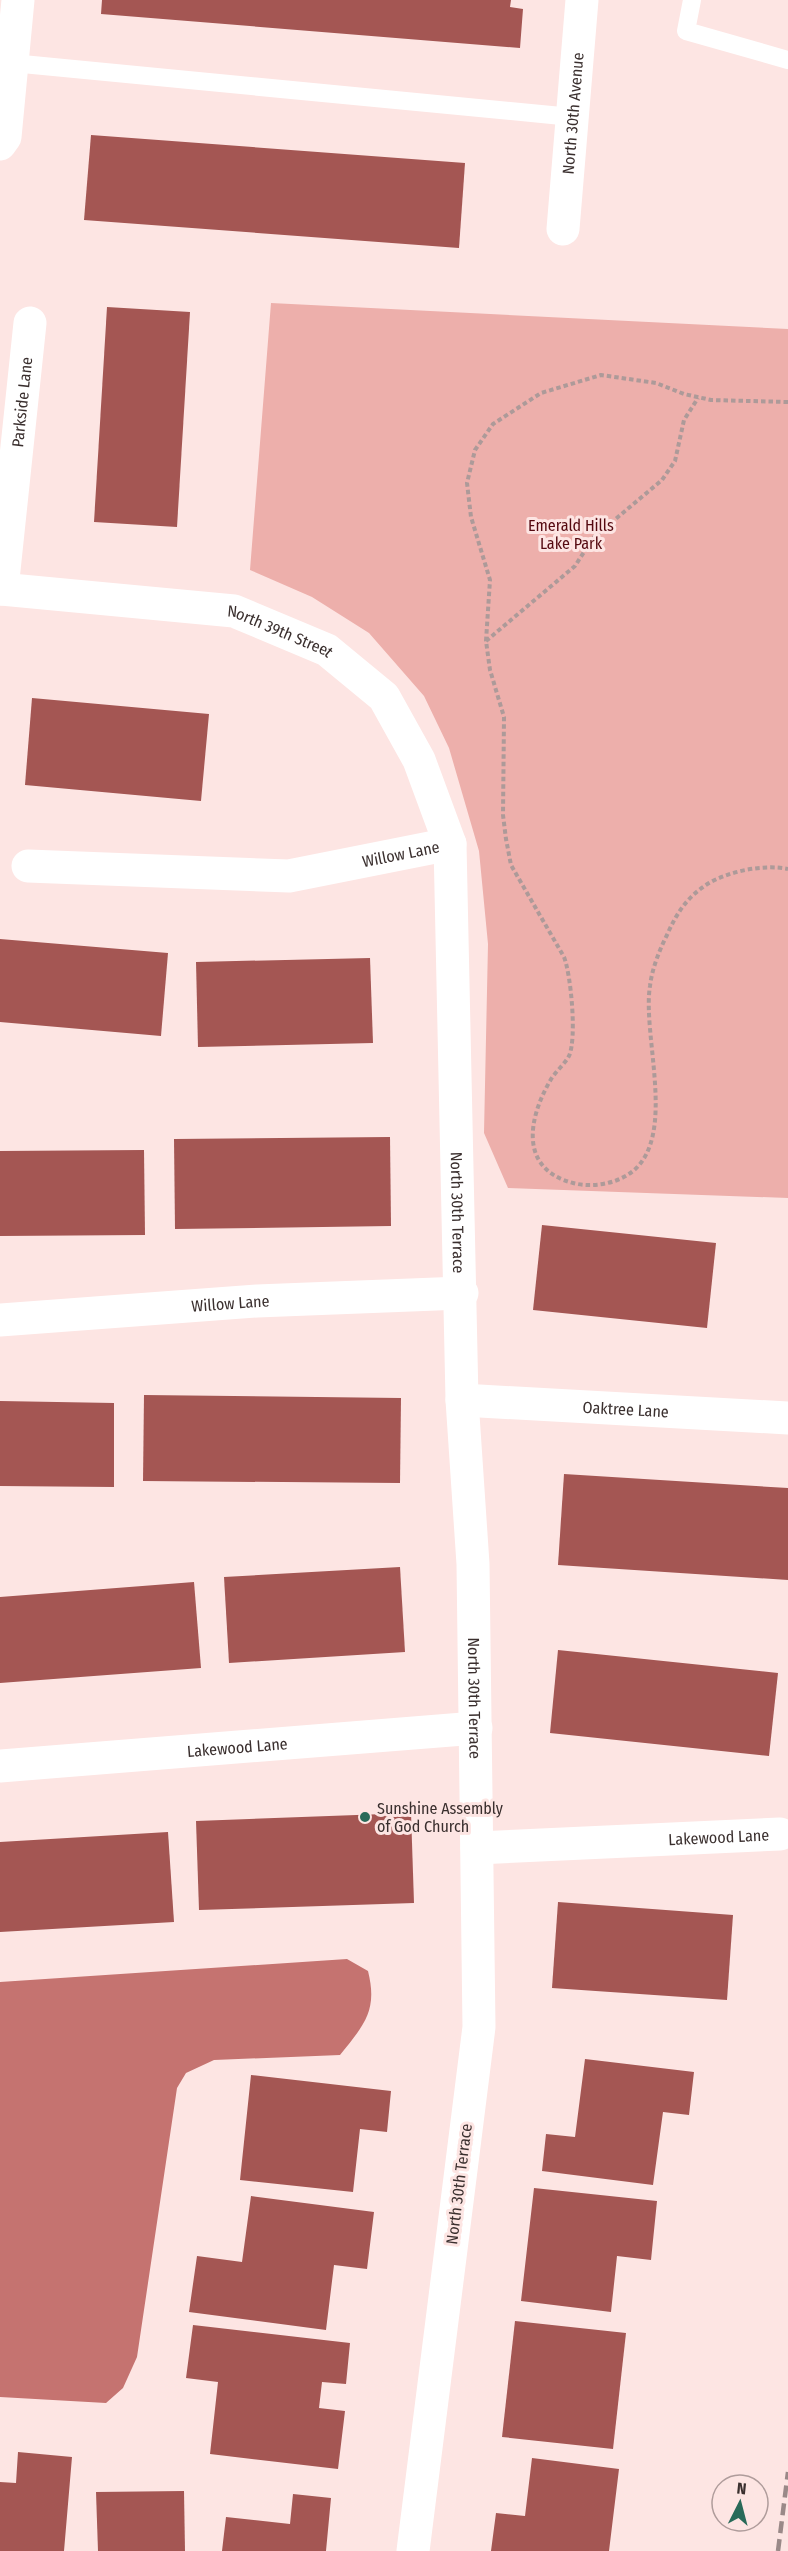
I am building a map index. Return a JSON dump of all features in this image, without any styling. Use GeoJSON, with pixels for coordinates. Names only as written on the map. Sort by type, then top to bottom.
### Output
{"type":"FeatureCollection","features":[{"type":"Feature","properties":{"kind":"street"},"geometry":{"type":"LineString","coordinates":[[2,140],[18,0]]}},
{"type":"Feature","properties":{"kind":"street","name":"North 30th Avenue"},"geometry":{"type":"LineString","coordinates":[[563,229],[582,0]]}},
{"type":"Feature","properties":{"kind":"street","name":"Parkside Lane"},"geometry":{"type":"LineString","coordinates":[[1,589],[30,322]]}},
{"type":"Feature","properties":{"kind":"street","name":"North 39th Street"},"geometry":{"type":"LineString","coordinates":[[1,589],[234,611],[327,650],[384,697],[418,760],[450,844]]}},
{"type":"Feature","properties":{"kind":"street","name":"Willow Lane"},"geometry":{"type":"LineString","coordinates":[[28,866],[288,876],[450,844]]}},
{"type":"Feature","properties":{"kind":"street","name":"North 30th Terrace"},"geometry":{"type":"LineString","coordinates":[[413,2551],[479,2027],[473,1564],[462,1400],[462,1293],[450,844]]}},
{"type":"Feature","properties":{"kind":"street","name":"Willow Lane"},"geometry":{"type":"LineString","coordinates":[[0,1320],[257,1301],[462,1293]]}},
{"type":"Feature","properties":{"kind":"street","name":"Oaktree Lane"},"geometry":{"type":"LineString","coordinates":[[462,1400],[788,1418]]}},
{"type":"Feature","properties":{"kind":"street","name":"Lakewood Lane"},"geometry":{"type":"LineString","coordinates":[[0,1766],[476,1728]]}},
{"type":"Feature","properties":{"kind":"street","name":"Lakewood Lane"},"geometry":{"type":"LineString","coordinates":[[477,1848],[780,1834]]}},
{"type":"Feature","properties":{"kind":"lane"},"geometry":{"type":"LineString","coordinates":[[692,0],[686,31],[788,60]]}},
{"type":"Feature","properties":{"kind":"lane"},"geometry":{"type":"LineString","coordinates":[[12,63],[572,117]]}},
{"type":"Feature","properties":{"kind":"path"},"geometry":{"type":"LineString","coordinates":[[788,402],[711,400],[698,398],[656,383],[601,375],[541,393],[493,424],[475,450],[467,483],[471,517],[490,580],[486,641],[490,670],[504,717],[502,815],[511,865],[569,972],[572,999],[570,1055],[551,1078],[531,1124],[533,1148],[543,1167],[558,1179],[582,1185],[610,1183],[634,1170],[650,1145],[656,1116],[649,987],[660,950],[677,913],[694,892],[715,880],[741,871],[788,869]]}},
{"type":"Feature","properties":{"kind":"path"},"geometry":{"type":"LineString","coordinates":[[486,641],[575,566],[593,538],[662,480],[675,461],[684,420],[698,398]]}},
{"type":"Feature","properties":{"kind":"green space","name":"Emerald Hills Lake Park"},"geometry":{"type":"Polygon","coordinates":[[[271,303],[788,329],[788,1198],[508,1188],[484,1133],[488,944],[479,851],[449,748],[424,696],[369,633],[312,597],[250,570],[271,303]]]}},
{"type":"Feature","properties":{"kind":"shaded area"},"geometry":{"type":"Polygon","coordinates":[[[347,1959],[368,1971],[371,1997],[367,2017],[340,2055],[214,2060],[186,2073],[177,2088],[137,2357],[123,2388],[106,2403],[0,2397],[0,1982],[347,1959]]]}},
{"type":"Feature","properties":{"kind":"building"},"geometry":{"type":"Polygon","coordinates":[[[102,0],[511,0],[510,7],[523,9],[520,48],[101,14],[102,0]]]}},
{"type":"Feature","properties":{"kind":"building"},"geometry":{"type":"Polygon","coordinates":[[[91,135],[465,163],[459,248],[84,220],[91,135]]]}},
{"type":"Feature","properties":{"kind":"building"},"geometry":{"type":"Polygon","coordinates":[[[107,307],[190,312],[177,527],[94,522],[107,307]]]}},
{"type":"Feature","properties":{"kind":"building"},"geometry":{"type":"Polygon","coordinates":[[[32,698],[209,714],[201,801],[25,785],[32,698]]]}},
{"type":"Feature","properties":{"kind":"building"},"geometry":{"type":"Polygon","coordinates":[[[0,939],[168,953],[161,1036],[0,1022],[0,939]]]}},
{"type":"Feature","properties":{"kind":"building"},"geometry":{"type":"Polygon","coordinates":[[[370,958],[373,1043],[198,1047],[196,962],[370,958]]]}},
{"type":"Feature","properties":{"kind":"building"},"geometry":{"type":"Polygon","coordinates":[[[390,1137],[391,1226],[175,1229],[174,1139],[390,1137]]]}},
{"type":"Feature","properties":{"kind":"building"},"geometry":{"type":"Polygon","coordinates":[[[144,1150],[145,1235],[0,1236],[0,1151],[144,1150]]]}},
{"type":"Feature","properties":{"kind":"building"},"geometry":{"type":"Polygon","coordinates":[[[542,1225],[716,1243],[707,1328],[533,1310],[542,1225]]]}},
{"type":"Feature","properties":{"kind":"building"},"geometry":{"type":"Polygon","coordinates":[[[144,1395],[401,1398],[400,1483],[143,1481],[144,1395]]]}},
{"type":"Feature","properties":{"kind":"building"},"geometry":{"type":"Polygon","coordinates":[[[0,1401],[114,1403],[114,1487],[0,1486],[0,1401]]]}},
{"type":"Feature","properties":{"kind":"building"},"geometry":{"type":"Polygon","coordinates":[[[564,1474],[788,1488],[788,1580],[558,1565],[564,1474]]]}},
{"type":"Feature","properties":{"kind":"building"},"geometry":{"type":"Polygon","coordinates":[[[400,1567],[405,1652],[229,1663],[224,1577],[400,1567]]]}},
{"type":"Feature","properties":{"kind":"building"},"geometry":{"type":"Polygon","coordinates":[[[194,1582],[201,1668],[0,1683],[0,1597],[194,1582]]]}},
{"type":"Feature","properties":{"kind":"building"},"geometry":{"type":"Polygon","coordinates":[[[558,1650],[778,1673],[769,1756],[550,1733],[558,1650]]]}},
{"type":"Feature","properties":{"kind":"building"},"geometry":{"type":"Polygon","coordinates":[[[411,1813],[414,1903],[199,1910],[196,1821],[411,1813]]]}},
{"type":"Feature","properties":{"kind":"building"},"geometry":{"type":"Polygon","coordinates":[[[168,1832],[174,1922],[0,1932],[0,1842],[168,1832]]]}},
{"type":"Feature","properties":{"kind":"building"},"geometry":{"type":"Polygon","coordinates":[[[558,1902],[733,1915],[727,2000],[552,1988],[558,1902]]]}},
{"type":"Feature","properties":{"kind":"building"},"geometry":{"type":"Polygon","coordinates":[[[585,2059],[694,2072],[689,2115],[663,2112],[653,2185],[542,2171],[546,2134],[575,2137],[585,2059]]]}},
{"type":"Feature","properties":{"kind":"building"},"geometry":{"type":"Polygon","coordinates":[[[251,2075],[391,2091],[387,2132],[360,2129],[353,2192],[240,2180],[251,2075]]]}},
{"type":"Feature","properties":{"kind":"building"},"geometry":{"type":"Polygon","coordinates":[[[534,2188],[657,2201],[651,2260],[617,2256],[611,2312],[521,2301],[534,2188]]]}},
{"type":"Feature","properties":{"kind":"building"},"geometry":{"type":"Polygon","coordinates":[[[251,2196],[374,2212],[367,2269],[334,2265],[326,2330],[189,2312],[197,2256],[242,2262],[251,2196]]]}},
{"type":"Feature","properties":{"kind":"building"},"geometry":{"type":"Polygon","coordinates":[[[515,2321],[626,2333],[613,2449],[502,2437],[515,2321]]]}},
{"type":"Feature","properties":{"kind":"building"},"geometry":{"type":"Polygon","coordinates":[[[193,2325],[350,2343],[346,2384],[322,2382],[319,2408],[345,2411],[338,2469],[210,2454],[218,2382],[186,2378],[193,2325]]]}},
{"type":"Feature","properties":{"kind":"building"},"geometry":{"type":"Polygon","coordinates":[[[18,2452],[72,2457],[64,2551],[0,2551],[0,2482],[16,2483],[18,2452]]]}},
{"type":"Feature","properties":{"kind":"building"},"geometry":{"type":"Polygon","coordinates":[[[532,2458],[619,2469],[609,2551],[491,2551],[496,2513],[525,2516],[532,2458]]]}},
{"type":"Feature","properties":{"kind":"building"},"geometry":{"type":"Polygon","coordinates":[[[184,2491],[185,2551],[98,2551],[96,2492],[184,2491]]]}},
{"type":"Feature","properties":{"kind":"building"},"geometry":{"type":"Polygon","coordinates":[[[293,2494],[331,2498],[326,2551],[222,2551],[226,2517],[290,2524],[293,2494]]]}},
{"type":"Feature","properties":{"kind":"railway"},"geometry":{"type":"LineString","coordinates":[[778,2551],[788,2472]]}},
{"type":"Feature","properties":{"kind":"place","name":"Sunshine Assembly of God Church"},"geometry":{"type":"Point","coordinates":[365,1817]}}]}
